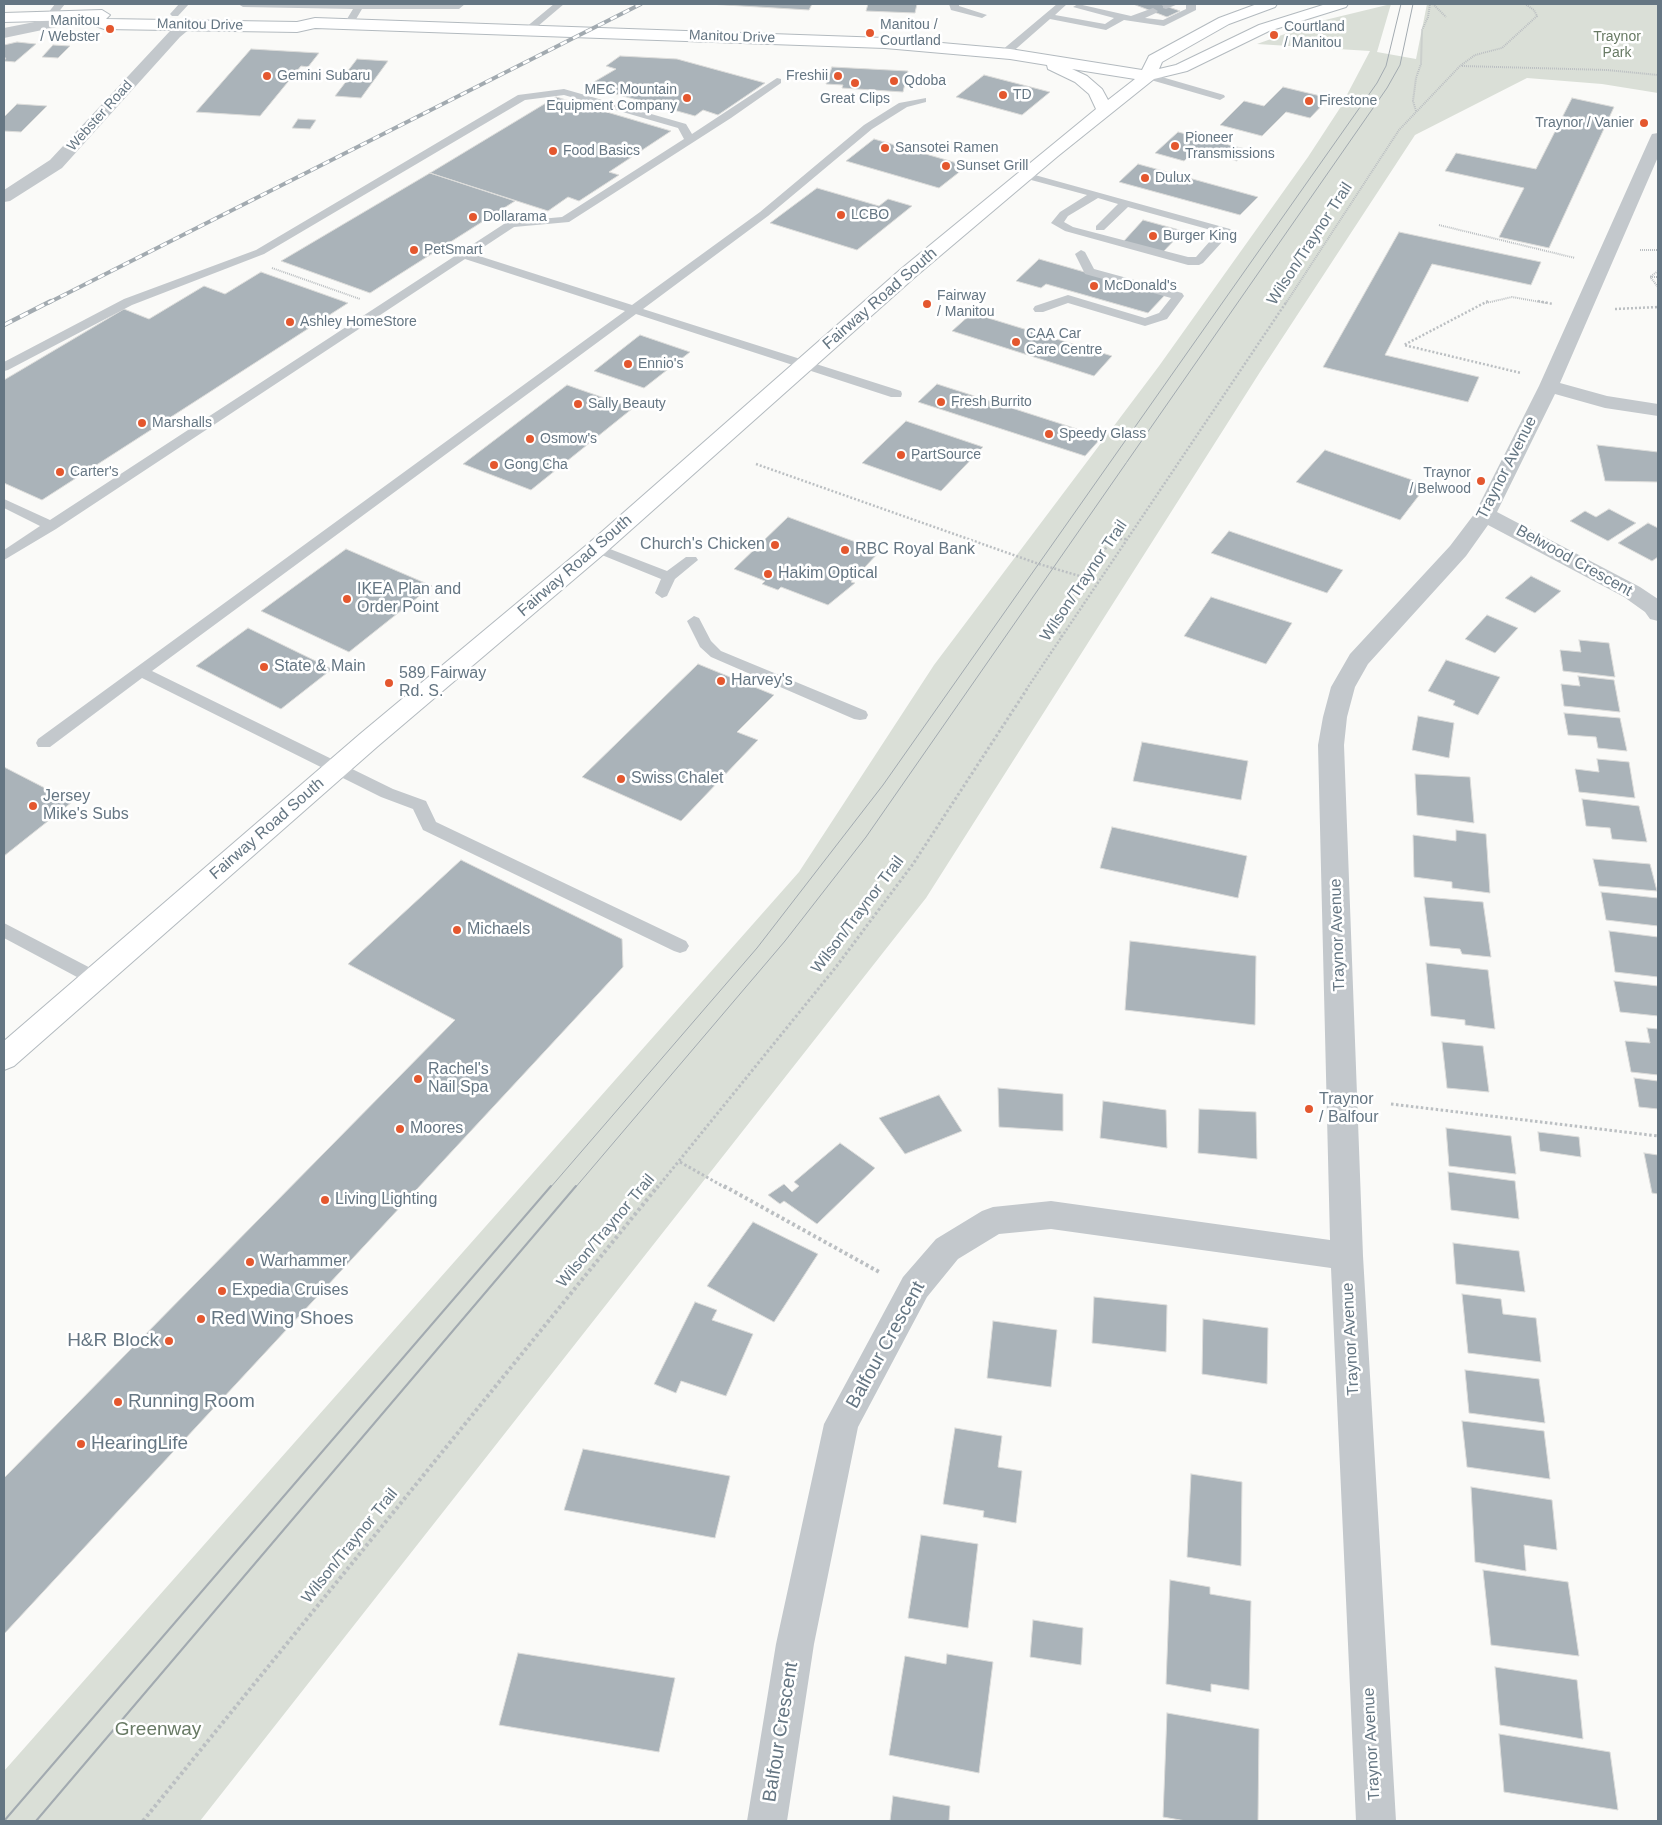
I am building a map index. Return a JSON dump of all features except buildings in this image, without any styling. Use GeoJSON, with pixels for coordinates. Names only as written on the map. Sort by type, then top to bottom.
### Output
{"type":"FeatureCollection","features":[{"type":"Feature","properties":{"kind":"main road"},"geometry":{"type":"LineString","coordinates":[[1148,76],[1155,59],[1224,20],[1270,4]]}},
{"type":"Feature","properties":{"kind":"main road"},"geometry":{"type":"LineString","coordinates":[[1148,76],[1181,68],[1264,28],[1341,4]]}},
{"type":"Feature","properties":{"kind":"main road","name":"Manitou Drive"},"geometry":{"type":"LineString","coordinates":[[4,17],[85,17],[104,24],[182,14],[242,10],[307,18],[315,23]]}},
{"type":"Feature","properties":{"kind":"main road","name":"Manitou Drive"},"geometry":{"type":"LineString","coordinates":[[182,14],[297,27],[315,23],[885,43],[1005,53],[1148,76]]}},
{"type":"Feature","properties":{"kind":"main road"},"geometry":{"type":"LineString","coordinates":[[1034,57],[1080,79],[1096,92],[1104,110]]}},
{"type":"Feature","properties":{"kind":"main road","name":"Fairway Road South"},"geometry":{"type":"LineString","coordinates":[[4,1058],[336,768],[597,548],[1024,176],[1148,76]]}},
{"type":"Feature","properties":{"kind":"street","name":"Webster Road"},"geometry":{"type":"LineString","coordinates":[[4,197],[56,164],[175,34],[182,14]]}},
{"type":"Feature","properties":{"kind":"street"},"geometry":{"type":"LineString","coordinates":[[4,33],[85,17]]}},
{"type":"Feature","properties":{"kind":"street","name":"Traynor Avenue"},"geometry":{"type":"LineString","coordinates":[[1376,1821],[1347,1256],[1331,745],[1334,716],[1343,687],[1358,660],[1458,552],[1485,514],[1549,386],[1658,138]]}},
{"type":"Feature","properties":{"kind":"street"},"geometry":{"type":"LineString","coordinates":[[1549,386],[1605,402],[1658,410]]}},
{"type":"Feature","properties":{"kind":"street","name":"Belwood Crescent"},"geometry":{"type":"LineString","coordinates":[[1485,514],[1632,592],[1654,607],[1658,614]]}},
{"type":"Feature","properties":{"kind":"street","name":"Balfour Crescent"},"geometry":{"type":"LineString","coordinates":[[767,1821],[795,1644],[842,1424],[915,1287],[947,1249],[993,1221],[1051,1215],[1347,1256]]}},
{"type":"Feature","properties":{"kind":"lane"},"geometry":{"type":"LineString","coordinates":[[50,17],[60,4]]}},
{"type":"Feature","properties":{"kind":"lane"},"geometry":{"type":"LineString","coordinates":[[242,10],[251,4],[459,6],[460,4]]}},
{"type":"Feature","properties":{"kind":"lane"},"geometry":{"type":"LineString","coordinates":[[528,30],[559,4]]}},
{"type":"Feature","properties":{"kind":"lane"},"geometry":{"type":"LineString","coordinates":[[954,4],[954,8],[982,15]]}},
{"type":"Feature","properties":{"kind":"lane"},"geometry":{"type":"LineString","coordinates":[[1005,53],[1062,4]]}},
{"type":"Feature","properties":{"kind":"lane"},"geometry":{"type":"LineString","coordinates":[[1087,4],[1078,8],[1164,23],[1191,10],[1192,4]]}},
{"type":"Feature","properties":{"kind":"lane"},"geometry":{"type":"LineString","coordinates":[[1095,11],[1112,4]]}},
{"type":"Feature","properties":{"kind":"lane"},"geometry":{"type":"LineString","coordinates":[[349,24],[359,6]]}},
{"type":"Feature","properties":{"kind":"lane"},"geometry":{"type":"LineString","coordinates":[[1112,15],[1128,8]]}},
{"type":"Feature","properties":{"kind":"lane"},"geometry":{"type":"LineString","coordinates":[[1047,16],[1106,27],[1127,18],[1153,11]]}},
{"type":"Feature","properties":{"kind":"lane"},"geometry":{"type":"LineString","coordinates":[[1148,76],[1220,98]]}},
{"type":"Feature","properties":{"kind":"lane"},"geometry":{"type":"LineString","coordinates":[[4,556],[510,224],[565,220],[727,116],[777,81]]}},
{"type":"Feature","properties":{"kind":"lane"},"geometry":{"type":"LineString","coordinates":[[4,367],[128,302],[260,252],[522,97],[564,92],[682,126],[689,139]]}},
{"type":"Feature","properties":{"kind":"lane"},"geometry":{"type":"LineString","coordinates":[[44,743],[791,193],[810,172],[868,127],[904,105],[922,100]]}},
{"type":"Feature","properties":{"kind":"lane"},"geometry":{"type":"LineString","coordinates":[[1024,176],[1096,194],[1226,231],[1199,261],[1180,260],[1069,229],[1057,223],[1064,214],[1096,194]]}},
{"type":"Feature","properties":{"kind":"lane"},"geometry":{"type":"LineString","coordinates":[[1100,228],[1126,203]]}},
{"type":"Feature","properties":{"kind":"lane"},"geometry":{"type":"LineString","coordinates":[[1038,309],[1068,300],[1145,322],[1163,316],[1178,296],[1090,271],[1081,254]]}},
{"type":"Feature","properties":{"kind":"lane"},"geometry":{"type":"LineString","coordinates":[[464,255],[896,394]]}},
{"type":"Feature","properties":{"kind":"lane"},"geometry":{"type":"LineString","coordinates":[[4,503],[51,526]]}},
{"type":"Feature","properties":{"kind":"lane"},"geometry":{"type":"LineString","coordinates":[[597,548],[669,577]]}},
{"type":"Feature","properties":{"kind":"lane"},"geometry":{"type":"LineString","coordinates":[[662,593],[669,577],[691,560]]}},
{"type":"Feature","properties":{"kind":"lane"},"geometry":{"type":"LineString","coordinates":[[694,621],[705,644],[716,654],[860,715]]}},
{"type":"Feature","properties":{"kind":"lane"},"geometry":{"type":"LineString","coordinates":[[142,672],[387,793],[420,805],[429,826],[680,946]]}},
{"type":"Feature","properties":{"kind":"lane"},"geometry":{"type":"LineString","coordinates":[[4,930],[96,979]]}},
{"type":"Feature","properties":{"kind":"path"},"geometry":{"type":"LineString","coordinates":[[1416,111],[1413,101],[1416,78],[1421,64],[1422,30],[1428,18],[1431,4],[1446,17]]}},
{"type":"Feature","properties":{"kind":"path","name":"Wilson/Traynor Trail"},"geometry":{"type":"LineString","coordinates":[[143,1821],[602,1254],[680,1162],[836,967],[913,864],[1399,130],[1460,66],[1475,55],[1502,48],[1537,16],[1534,10],[1525,4]]}},
{"type":"Feature","properties":{"kind":"path"},"geometry":{"type":"LineString","coordinates":[[1460,66],[1607,70],[1658,75]]}},
{"type":"Feature","properties":{"kind":"path"},"geometry":{"type":"LineString","coordinates":[[1439,225],[1575,258]]}},
{"type":"Feature","properties":{"kind":"path"},"geometry":{"type":"LineString","coordinates":[[1640,250],[1658,250]]}},
{"type":"Feature","properties":{"kind":"path"},"geometry":{"type":"LineString","coordinates":[[244,258],[384,308]]}},
{"type":"Feature","properties":{"kind":"path"},"geometry":{"type":"LineString","coordinates":[[1650,277],[1658,271]]}},
{"type":"Feature","properties":{"kind":"path"},"geometry":{"type":"LineString","coordinates":[[1650,277],[1658,277]]}},
{"type":"Feature","properties":{"kind":"path"},"geometry":{"type":"LineString","coordinates":[[1650,277],[1658,287]]}},
{"type":"Feature","properties":{"kind":"path"},"geometry":{"type":"LineString","coordinates":[[1521,373],[1404,345],[1489,302],[1512,297],[1553,304]]}},
{"type":"Feature","properties":{"kind":"path"},"geometry":{"type":"LineString","coordinates":[[1615,309],[1658,307]]}},
{"type":"Feature","properties":{"kind":"path"},"geometry":{"type":"LineString","coordinates":[[756,464],[1034,563],[1083,577]]}},
{"type":"Feature","properties":{"kind":"path"},"geometry":{"type":"LineString","coordinates":[[1062,637],[1056,626],[1083,577],[1114,538],[1127,539]]}},
{"type":"Feature","properties":{"kind":"path"},"geometry":{"type":"LineString","coordinates":[[1391,1104],[1658,1136]]}},
{"type":"Feature","properties":{"kind":"path"},"geometry":{"type":"LineString","coordinates":[[680,1162],[881,1272]]}},
{"type":"Feature","properties":{"kind":"green space","name":"Greenway"},"geometry":{"type":"Polygon","coordinates":[[[1391,4],[1377,52],[1416,59],[1427,4],[1658,4],[1658,93],[1602,84],[1527,78],[1415,135],[1260,372],[926,898],[200,1821],[4,1821],[4,1771],[799,872],[934,665],[1159,366],[1308,157],[1340,108],[1370,51],[1257,44],[1321,21],[1391,4]]]}},
{"type":"Feature","properties":{"kind":"tram line"},"geometry":{"type":"LineString","coordinates":[[550,1188],[757,948],[883,785],[1377,83],[1386,66],[1401,4]]}},
{"type":"Feature","properties":{"kind":"tram line"},"geometry":{"type":"LineString","coordinates":[[575,1188],[785,941],[866,837],[1387,88],[1400,65],[1413,4]]}},
{"type":"Feature","properties":{"kind":"tram line"},"geometry":{"type":"LineString","coordinates":[[4,1821],[551,1186]]}},
{"type":"Feature","properties":{"kind":"tram line"},"geometry":{"type":"LineString","coordinates":[[36,1821],[576,1186]]}},
{"type":"Feature","properties":{"kind":"railway"},"geometry":{"type":"LineString","coordinates":[[48,303],[641,4]]}},
{"type":"Feature","properties":{"kind":"railway"},"geometry":{"type":"LineString","coordinates":[[4,325],[51,301]]}},
{"type":"Feature","properties":{"kind":"place","name":"Manitou / Webster"},"geometry":{"type":"Point","coordinates":[110,29]}},
{"type":"Feature","properties":{"kind":"place","name":"Manitou / Courtland"},"geometry":{"type":"Point","coordinates":[870,33]}},
{"type":"Feature","properties":{"kind":"place","name":"Courtland / Manitou"},"geometry":{"type":"Point","coordinates":[1274,35]}},
{"type":"Feature","properties":{"kind":"place","name":"Gemini Subaru"},"geometry":{"type":"Point","coordinates":[267,76]}},
{"type":"Feature","properties":{"kind":"place","name":"Freshii"},"geometry":{"type":"Point","coordinates":[838,76]}},
{"type":"Feature","properties":{"kind":"place","name":"Qdoba"},"geometry":{"type":"Point","coordinates":[894,81]}},
{"type":"Feature","properties":{"kind":"place","name":"Great Clips"},"geometry":{"type":"Point","coordinates":[855,83]}},
{"type":"Feature","properties":{"kind":"place","name":"TD"},"geometry":{"type":"Point","coordinates":[1003,95]}},
{"type":"Feature","properties":{"kind":"place","name":"MEC Mountain Equipment Company"},"geometry":{"type":"Point","coordinates":[687,98]}},
{"type":"Feature","properties":{"kind":"place","name":"Firestone"},"geometry":{"type":"Point","coordinates":[1309,101]}},
{"type":"Feature","properties":{"kind":"place","name":"Traynor / Vanier"},"geometry":{"type":"Point","coordinates":[1644,123]}},
{"type":"Feature","properties":{"kind":"place","name":"Pioneer Transmissions"},"geometry":{"type":"Point","coordinates":[1175,146]}},
{"type":"Feature","properties":{"kind":"place","name":"Sansotei Ramen"},"geometry":{"type":"Point","coordinates":[885,148]}},
{"type":"Feature","properties":{"kind":"place","name":"Food Basics"},"geometry":{"type":"Point","coordinates":[553,151]}},
{"type":"Feature","properties":{"kind":"place","name":"Sunset Grill"},"geometry":{"type":"Point","coordinates":[946,166]}},
{"type":"Feature","properties":{"kind":"place","name":"Dulux"},"geometry":{"type":"Point","coordinates":[1145,178]}},
{"type":"Feature","properties":{"kind":"place","name":"LCBO"},"geometry":{"type":"Point","coordinates":[841,215]}},
{"type":"Feature","properties":{"kind":"place","name":"Dollarama"},"geometry":{"type":"Point","coordinates":[473,217]}},
{"type":"Feature","properties":{"kind":"place","name":"Burger King"},"geometry":{"type":"Point","coordinates":[1153,236]}},
{"type":"Feature","properties":{"kind":"place","name":"PetSmart"},"geometry":{"type":"Point","coordinates":[414,250]}},
{"type":"Feature","properties":{"kind":"place","name":"McDonald's"},"geometry":{"type":"Point","coordinates":[1094,286]}},
{"type":"Feature","properties":{"kind":"place","name":"Fairway / Manitou"},"geometry":{"type":"Point","coordinates":[927,304]}},
{"type":"Feature","properties":{"kind":"place","name":"Ashley HomeStore"},"geometry":{"type":"Point","coordinates":[290,322]}},
{"type":"Feature","properties":{"kind":"place","name":"CAA Car Care Centre"},"geometry":{"type":"Point","coordinates":[1016,342]}},
{"type":"Feature","properties":{"kind":"place","name":"Ennio's"},"geometry":{"type":"Point","coordinates":[628,364]}},
{"type":"Feature","properties":{"kind":"place","name":"Fresh Burrito"},"geometry":{"type":"Point","coordinates":[941,402]}},
{"type":"Feature","properties":{"kind":"place","name":"Sally Beauty"},"geometry":{"type":"Point","coordinates":[578,404]}},
{"type":"Feature","properties":{"kind":"place","name":"Marshalls"},"geometry":{"type":"Point","coordinates":[142,423]}},
{"type":"Feature","properties":{"kind":"place","name":"Speedy Glass"},"geometry":{"type":"Point","coordinates":[1049,434]}},
{"type":"Feature","properties":{"kind":"place","name":"Osmow's"},"geometry":{"type":"Point","coordinates":[530,439]}},
{"type":"Feature","properties":{"kind":"place","name":"PartSource"},"geometry":{"type":"Point","coordinates":[901,455]}},
{"type":"Feature","properties":{"kind":"place","name":"Gong Cha"},"geometry":{"type":"Point","coordinates":[494,465]}},
{"type":"Feature","properties":{"kind":"place","name":"Carter's"},"geometry":{"type":"Point","coordinates":[60,472]}},
{"type":"Feature","properties":{"kind":"place","name":"Traynor / Belwood"},"geometry":{"type":"Point","coordinates":[1481,481]}},
{"type":"Feature","properties":{"kind":"place","name":"Church's Chicken"},"geometry":{"type":"Point","coordinates":[775,545]}},
{"type":"Feature","properties":{"kind":"place","name":"RBC Royal Bank"},"geometry":{"type":"Point","coordinates":[845,550]}},
{"type":"Feature","properties":{"kind":"place","name":"Hakim Optical"},"geometry":{"type":"Point","coordinates":[768,574]}},
{"type":"Feature","properties":{"kind":"place","name":"IKEA Plan and Order Point"},"geometry":{"type":"Point","coordinates":[347,599]}},
{"type":"Feature","properties":{"kind":"place","name":"State & Main"},"geometry":{"type":"Point","coordinates":[264,667]}},
{"type":"Feature","properties":{"kind":"place","name":"Harvey's"},"geometry":{"type":"Point","coordinates":[721,681]}},
{"type":"Feature","properties":{"kind":"place","name":"589 Fairway Rd. S."},"geometry":{"type":"Point","coordinates":[389,683]}},
{"type":"Feature","properties":{"kind":"place","name":"Swiss Chalet"},"geometry":{"type":"Point","coordinates":[621,779]}},
{"type":"Feature","properties":{"kind":"place","name":"Jersey Mike's Subs"},"geometry":{"type":"Point","coordinates":[33,806]}},
{"type":"Feature","properties":{"kind":"place","name":"Michaels"},"geometry":{"type":"Point","coordinates":[457,930]}},
{"type":"Feature","properties":{"kind":"place","name":"Rachel's Nail Spa"},"geometry":{"type":"Point","coordinates":[418,1079]}},
{"type":"Feature","properties":{"kind":"place","name":"Traynor / Balfour"},"geometry":{"type":"Point","coordinates":[1309,1109]}},
{"type":"Feature","properties":{"kind":"place","name":"Moores"},"geometry":{"type":"Point","coordinates":[400,1129]}},
{"type":"Feature","properties":{"kind":"place","name":"Living Lighting"},"geometry":{"type":"Point","coordinates":[325,1200]}},
{"type":"Feature","properties":{"kind":"place","name":"Warhammer"},"geometry":{"type":"Point","coordinates":[250,1262]}},
{"type":"Feature","properties":{"kind":"place","name":"Expedia Cruises"},"geometry":{"type":"Point","coordinates":[222,1291]}},
{"type":"Feature","properties":{"kind":"place","name":"Red Wing Shoes"},"geometry":{"type":"Point","coordinates":[201,1319]}},
{"type":"Feature","properties":{"kind":"place","name":"H&R Block"},"geometry":{"type":"Point","coordinates":[169,1341]}},
{"type":"Feature","properties":{"kind":"place","name":"Running Room"},"geometry":{"type":"Point","coordinates":[118,1402]}},
{"type":"Feature","properties":{"kind":"place","name":"HearingLife"},"geometry":{"type":"Point","coordinates":[81,1444]}},
{"type":"Feature","properties":{"kind":"park label","name":"Traynor Park"},"geometry":{"type":"Point","coordinates":[1617,46]}}]}
